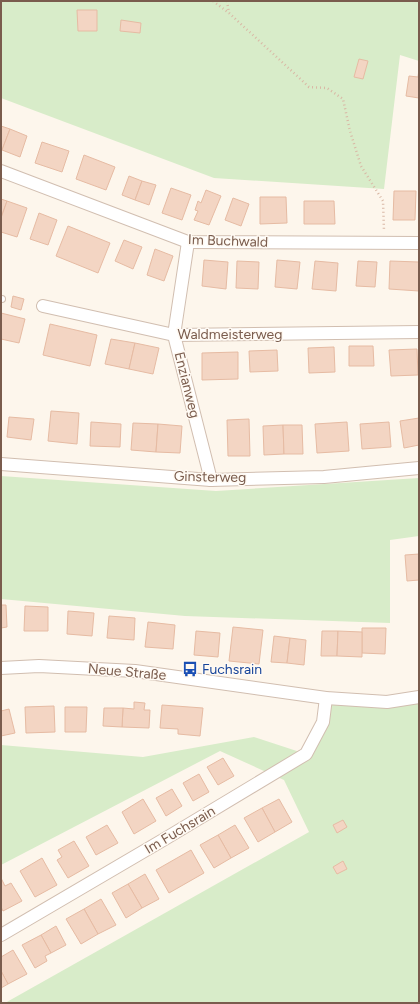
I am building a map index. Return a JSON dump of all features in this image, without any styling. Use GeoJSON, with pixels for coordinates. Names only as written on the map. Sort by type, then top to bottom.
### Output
{"type":"FeatureCollection","features":[{"type":"Feature","properties":{"kind":"street","name":"Im Buchwald"},"geometry":{"type":"LineString","coordinates":[[1,171],[188,242],[419,243]]}},
{"type":"Feature","properties":{"kind":"street","name":"Enzianweg"},"geometry":{"type":"LineString","coordinates":[[188,242],[174,335],[211,480]]}},
{"type":"Feature","properties":{"kind":"street","name":"Waldmeisterweg"},"geometry":{"type":"LineString","coordinates":[[43,306],[174,335],[419,332]]}},
{"type":"Feature","properties":{"kind":"street","name":"Ginsterweg"},"geometry":{"type":"LineString","coordinates":[[1,464],[211,480],[324,477],[419,468]]}},
{"type":"Feature","properties":{"kind":"street","name":"Neue Straße"},"geometry":{"type":"LineString","coordinates":[[1,668],[39,666],[135,671],[326,698],[388,702],[419,697]]}},
{"type":"Feature","properties":{"kind":"street","name":"Im Fuchsrain"},"geometry":{"type":"LineString","coordinates":[[1,935],[164,840],[306,754],[323,722],[326,698]]}},
{"type":"Feature","properties":{"kind":"path"},"geometry":{"type":"LineString","coordinates":[[213,1],[229,13],[309,86],[327,88],[342,99],[361,166],[383,201],[385,243]]}},
{"type":"Feature","properties":{"kind":"path"},"geometry":{"type":"LineString","coordinates":[[227,1],[229,13]]}},
{"type":"Feature","properties":{"kind":"green space"},"geometry":{"type":"Polygon","coordinates":[[[1,1],[419,1],[419,61],[400,55],[384,189],[214,178],[1,98],[1,1]]]}},
{"type":"Feature","properties":{"kind":"green space"},"geometry":{"type":"Polygon","coordinates":[[[1,476],[216,491],[419,478],[419,536],[390,540],[390,623],[185,616],[1,599],[1,476]]]}},
{"type":"Feature","properties":{"kind":"green space"},"geometry":{"type":"Polygon","coordinates":[[[419,697],[419,1003],[5,1003],[309,832],[284,780],[220,751],[1,865],[1,745],[143,757],[254,737],[306,754],[326,698],[419,697]]]}},
{"type":"Feature","properties":{"kind":"building"},"geometry":{"type":"Polygon","coordinates":[[[77,10],[97,10],[97,31],[78,31],[77,10]]]}},
{"type":"Feature","properties":{"kind":"building"},"geometry":{"type":"Polygon","coordinates":[[[121,20],[141,23],[140,33],[120,31],[121,20]]]}},
{"type":"Feature","properties":{"kind":"building"},"geometry":{"type":"Polygon","coordinates":[[[359,59],[368,61],[363,79],[354,77],[359,59]]]}},
{"type":"Feature","properties":{"kind":"building"},"geometry":{"type":"Polygon","coordinates":[[[419,69],[419,98],[406,96],[409,76],[418,77],[419,69]]]}},
{"type":"Feature","properties":{"kind":"building"},"geometry":{"type":"Polygon","coordinates":[[[1,126],[10,129],[2,150],[1,150],[1,126]]]}},
{"type":"Feature","properties":{"kind":"building"},"geometry":{"type":"Polygon","coordinates":[[[10,129],[27,136],[20,157],[2,150],[10,129]]]}},
{"type":"Feature","properties":{"kind":"building"},"geometry":{"type":"Polygon","coordinates":[[[42,142],[69,151],[62,172],[35,163],[42,142]]]}},
{"type":"Feature","properties":{"kind":"building"},"geometry":{"type":"Polygon","coordinates":[[[84,155],[115,167],[106,190],[76,179],[84,155]]]}},
{"type":"Feature","properties":{"kind":"building"},"geometry":{"type":"Polygon","coordinates":[[[129,176],[142,181],[135,200],[122,195],[129,176]]]}},
{"type":"Feature","properties":{"kind":"building"},"geometry":{"type":"Polygon","coordinates":[[[142,181],[156,185],[149,205],[135,200],[142,181]]]}},
{"type":"Feature","properties":{"kind":"building"},"geometry":{"type":"Polygon","coordinates":[[[171,188],[191,195],[182,220],[162,213],[171,188]]]}},
{"type":"Feature","properties":{"kind":"building"},"geometry":{"type":"Polygon","coordinates":[[[206,190],[221,196],[209,225],[194,220],[198,211],[195,210],[198,201],[201,203],[206,190]]]}},
{"type":"Feature","properties":{"kind":"building"},"geometry":{"type":"Polygon","coordinates":[[[394,191],[416,191],[415,220],[393,220],[394,191]]]}},
{"type":"Feature","properties":{"kind":"building"},"geometry":{"type":"Polygon","coordinates":[[[260,197],[286,197],[287,223],[260,224],[260,197]]]}},
{"type":"Feature","properties":{"kind":"building"},"geometry":{"type":"Polygon","coordinates":[[[233,198],[249,204],[241,226],[225,220],[233,198]]]}},
{"type":"Feature","properties":{"kind":"building"},"geometry":{"type":"Polygon","coordinates":[[[1,199],[7,201],[1,218],[1,199]]]}},
{"type":"Feature","properties":{"kind":"building"},"geometry":{"type":"Polygon","coordinates":[[[7,201],[27,208],[17,237],[1,232],[1,218],[7,201]]]}},
{"type":"Feature","properties":{"kind":"building"},"geometry":{"type":"Polygon","coordinates":[[[304,201],[334,201],[335,224],[304,224],[304,201]]]}},
{"type":"Feature","properties":{"kind":"building"},"geometry":{"type":"Polygon","coordinates":[[[39,213],[57,220],[48,245],[30,239],[39,213]]]}},
{"type":"Feature","properties":{"kind":"building"},"geometry":{"type":"Polygon","coordinates":[[[68,226],[110,243],[98,273],[56,256],[68,226]]]}},
{"type":"Feature","properties":{"kind":"building"},"geometry":{"type":"Polygon","coordinates":[[[124,240],[142,247],[133,269],[115,261],[124,240]]]}},
{"type":"Feature","properties":{"kind":"building"},"geometry":{"type":"Polygon","coordinates":[[[155,249],[173,256],[164,281],[147,275],[155,249]]]}},
{"type":"Feature","properties":{"kind":"building"},"geometry":{"type":"Polygon","coordinates":[[[204,260],[228,262],[226,289],[202,286],[204,260]]]}},
{"type":"Feature","properties":{"kind":"building"},"geometry":{"type":"Polygon","coordinates":[[[277,260],[300,262],[297,289],[275,287],[277,260]]]}},
{"type":"Feature","properties":{"kind":"building"},"geometry":{"type":"Polygon","coordinates":[[[237,261],[259,262],[258,289],[236,288],[237,261]]]}},
{"type":"Feature","properties":{"kind":"building"},"geometry":{"type":"Polygon","coordinates":[[[315,261],[338,263],[336,291],[312,289],[315,261]]]}},
{"type":"Feature","properties":{"kind":"building"},"geometry":{"type":"Polygon","coordinates":[[[358,261],[377,262],[375,287],[356,286],[358,261]]]}},
{"type":"Feature","properties":{"kind":"building"},"geometry":{"type":"Polygon","coordinates":[[[390,261],[419,262],[419,291],[389,289],[390,261]]]}},
{"type":"Feature","properties":{"kind":"building"},"geometry":{"type":"Polygon","coordinates":[[[13,296],[24,299],[21,310],[11,307],[13,296]]]}},
{"type":"Feature","properties":{"kind":"building"},"geometry":{"type":"Polygon","coordinates":[[[1,313],[25,319],[19,343],[1,339],[1,313]]]}},
{"type":"Feature","properties":{"kind":"building"},"geometry":{"type":"Polygon","coordinates":[[[50,324],[97,335],[90,366],[43,355],[50,324]]]}},
{"type":"Feature","properties":{"kind":"building"},"geometry":{"type":"Polygon","coordinates":[[[111,339],[135,343],[129,369],[105,364],[111,339]]]}},
{"type":"Feature","properties":{"kind":"building"},"geometry":{"type":"Polygon","coordinates":[[[135,343],[159,348],[153,374],[129,369],[135,343]]]}},
{"type":"Feature","properties":{"kind":"building"},"geometry":{"type":"Polygon","coordinates":[[[349,346],[373,346],[374,366],[349,366],[349,346]]]}},
{"type":"Feature","properties":{"kind":"building"},"geometry":{"type":"Polygon","coordinates":[[[334,347],[335,372],[309,373],[308,348],[334,347]]]}},
{"type":"Feature","properties":{"kind":"building"},"geometry":{"type":"Polygon","coordinates":[[[417,349],[418,375],[391,376],[389,350],[417,349]]]}},
{"type":"Feature","properties":{"kind":"building"},"geometry":{"type":"Polygon","coordinates":[[[277,350],[278,371],[250,372],[249,351],[277,350]]]}},
{"type":"Feature","properties":{"kind":"building"},"geometry":{"type":"Polygon","coordinates":[[[238,352],[238,379],[202,380],[202,353],[238,352]]]}},
{"type":"Feature","properties":{"kind":"building"},"geometry":{"type":"Polygon","coordinates":[[[51,411],[79,413],[77,444],[48,441],[51,411]]]}},
{"type":"Feature","properties":{"kind":"building"},"geometry":{"type":"Polygon","coordinates":[[[9,417],[34,419],[31,440],[7,437],[9,417]]]}},
{"type":"Feature","properties":{"kind":"building"},"geometry":{"type":"Polygon","coordinates":[[[419,418],[419,445],[404,448],[400,421],[419,418]]]}},
{"type":"Feature","properties":{"kind":"building"},"geometry":{"type":"Polygon","coordinates":[[[249,419],[250,456],[228,456],[227,420],[249,419]]]}},
{"type":"Feature","properties":{"kind":"building"},"geometry":{"type":"Polygon","coordinates":[[[91,422],[121,424],[120,447],[90,446],[91,422]]]}},
{"type":"Feature","properties":{"kind":"building"},"geometry":{"type":"Polygon","coordinates":[[[347,422],[349,451],[317,453],[315,424],[347,422]]]}},
{"type":"Feature","properties":{"kind":"building"},"geometry":{"type":"Polygon","coordinates":[[[389,422],[391,447],[362,449],[360,424],[389,422]]]}},
{"type":"Feature","properties":{"kind":"building"},"geometry":{"type":"Polygon","coordinates":[[[133,423],[158,424],[156,452],[131,450],[133,423]]]}},
{"type":"Feature","properties":{"kind":"building"},"geometry":{"type":"Polygon","coordinates":[[[158,424],[182,426],[180,453],[156,452],[158,424]]]}},
{"type":"Feature","properties":{"kind":"building"},"geometry":{"type":"Polygon","coordinates":[[[283,425],[284,454],[264,455],[263,426],[283,425]]]}},
{"type":"Feature","properties":{"kind":"building"},"geometry":{"type":"Polygon","coordinates":[[[283,425],[302,425],[303,454],[284,454],[283,425]]]}},
{"type":"Feature","properties":{"kind":"building"},"geometry":{"type":"Polygon","coordinates":[[[419,554],[419,580],[407,581],[405,555],[419,554]]]}},
{"type":"Feature","properties":{"kind":"building"},"geometry":{"type":"Polygon","coordinates":[[[1,605],[6,605],[7,627],[1,628],[1,605]]]}},
{"type":"Feature","properties":{"kind":"building"},"geometry":{"type":"Polygon","coordinates":[[[25,606],[48,607],[48,631],[24,631],[25,606]]]}},
{"type":"Feature","properties":{"kind":"building"},"geometry":{"type":"Polygon","coordinates":[[[68,611],[94,613],[92,636],[67,634],[68,611]]]}},
{"type":"Feature","properties":{"kind":"building"},"geometry":{"type":"Polygon","coordinates":[[[109,616],[135,618],[134,640],[107,638],[109,616]]]}},
{"type":"Feature","properties":{"kind":"building"},"geometry":{"type":"Polygon","coordinates":[[[148,622],[175,625],[173,649],[145,647],[148,622]]]}},
{"type":"Feature","properties":{"kind":"building"},"geometry":{"type":"Polygon","coordinates":[[[233,627],[263,630],[259,664],[229,661],[233,627]]]}},
{"type":"Feature","properties":{"kind":"building"},"geometry":{"type":"Polygon","coordinates":[[[362,628],[386,628],[385,654],[362,653],[362,628]]]}},
{"type":"Feature","properties":{"kind":"building"},"geometry":{"type":"Polygon","coordinates":[[[196,631],[220,633],[218,657],[194,655],[196,631]]]}},
{"type":"Feature","properties":{"kind":"building"},"geometry":{"type":"Polygon","coordinates":[[[322,631],[338,631],[337,656],[321,656],[322,631]]]}},
{"type":"Feature","properties":{"kind":"building"},"geometry":{"type":"Polygon","coordinates":[[[338,631],[362,632],[362,657],[337,656],[338,631]]]}},
{"type":"Feature","properties":{"kind":"building"},"geometry":{"type":"Polygon","coordinates":[[[274,636],[290,638],[287,663],[271,662],[274,636]]]}},
{"type":"Feature","properties":{"kind":"building"},"geometry":{"type":"Polygon","coordinates":[[[290,638],[306,640],[304,665],[287,663],[290,638]]]}},
{"type":"Feature","properties":{"kind":"building"},"geometry":{"type":"Polygon","coordinates":[[[134,702],[145,703],[144,710],[150,710],[149,728],[122,727],[123,708],[134,709],[134,702]]]}},
{"type":"Feature","properties":{"kind":"building"},"geometry":{"type":"Polygon","coordinates":[[[162,705],[203,708],[200,736],[178,734],[178,729],[160,728],[162,705]]]}},
{"type":"Feature","properties":{"kind":"building"},"geometry":{"type":"Polygon","coordinates":[[[54,706],[55,732],[26,733],[25,707],[54,706]]]}},
{"type":"Feature","properties":{"kind":"building"},"geometry":{"type":"Polygon","coordinates":[[[65,707],[87,707],[86,732],[65,732],[65,707]]]}},
{"type":"Feature","properties":{"kind":"building"},"geometry":{"type":"Polygon","coordinates":[[[104,708],[123,708],[122,727],[103,726],[104,708]]]}},
{"type":"Feature","properties":{"kind":"building"},"geometry":{"type":"Polygon","coordinates":[[[9,709],[15,733],[1,736],[1,711],[9,709]]]}},
{"type":"Feature","properties":{"kind":"building"},"geometry":{"type":"Polygon","coordinates":[[[223,758],[234,776],[218,785],[207,767],[223,758]]]}},
{"type":"Feature","properties":{"kind":"building"},"geometry":{"type":"Polygon","coordinates":[[[199,774],[209,792],[193,801],[183,783],[199,774]]]}},
{"type":"Feature","properties":{"kind":"building"},"geometry":{"type":"Polygon","coordinates":[[[172,789],[182,806],[166,816],[156,798],[172,789]]]}},
{"type":"Feature","properties":{"kind":"building"},"geometry":{"type":"Polygon","coordinates":[[[143,799],[156,821],[134,834],[122,812],[143,799]]]}},
{"type":"Feature","properties":{"kind":"building"},"geometry":{"type":"Polygon","coordinates":[[[279,799],[292,822],[275,832],[262,808],[279,799]]]}},
{"type":"Feature","properties":{"kind":"building"},"geometry":{"type":"Polygon","coordinates":[[[262,808],[275,832],[258,842],[244,818],[262,808]]]}},
{"type":"Feature","properties":{"kind":"building"},"geometry":{"type":"Polygon","coordinates":[[[343,820],[347,827],[337,833],[333,825],[343,820]]]}},
{"type":"Feature","properties":{"kind":"building"},"geometry":{"type":"Polygon","coordinates":[[[107,825],[118,843],[96,855],[86,837],[107,825]]]}},
{"type":"Feature","properties":{"kind":"building"},"geometry":{"type":"Polygon","coordinates":[[[235,825],[249,848],[231,858],[218,835],[235,825]]]}},
{"type":"Feature","properties":{"kind":"building"},"geometry":{"type":"Polygon","coordinates":[[[218,835],[231,858],[214,868],[200,845],[218,835]]]}},
{"type":"Feature","properties":{"kind":"building"},"geometry":{"type":"Polygon","coordinates":[[[74,841],[89,866],[68,878],[57,860],[62,857],[58,850],[74,841]]]}},
{"type":"Feature","properties":{"kind":"building"},"geometry":{"type":"Polygon","coordinates":[[[191,850],[204,873],[169,893],[156,870],[191,850]]]}},
{"type":"Feature","properties":{"kind":"building"},"geometry":{"type":"Polygon","coordinates":[[[42,858],[57,885],[35,897],[20,871],[42,858]]]}},
{"type":"Feature","properties":{"kind":"building"},"geometry":{"type":"Polygon","coordinates":[[[343,861],[347,869],[337,874],[333,867],[343,861]]]}},
{"type":"Feature","properties":{"kind":"building"},"geometry":{"type":"Polygon","coordinates":[[[145,874],[159,899],[142,908],[128,884],[145,874]]]}},
{"type":"Feature","properties":{"kind":"building"},"geometry":{"type":"Polygon","coordinates":[[[1,878],[5,886],[11,883],[22,901],[3,911],[1,907],[1,878]]]}},
{"type":"Feature","properties":{"kind":"building"},"geometry":{"type":"Polygon","coordinates":[[[128,884],[142,908],[126,918],[112,893],[128,884]]]}},
{"type":"Feature","properties":{"kind":"building"},"geometry":{"type":"Polygon","coordinates":[[[101,899],[116,925],[98,934],[84,909],[101,899]]]}},
{"type":"Feature","properties":{"kind":"building"},"geometry":{"type":"Polygon","coordinates":[[[84,909],[98,934],[81,944],[66,919],[84,909]]]}},
{"type":"Feature","properties":{"kind":"building"},"geometry":{"type":"Polygon","coordinates":[[[56,926],[66,945],[51,953],[41,935],[56,926]]]}},
{"type":"Feature","properties":{"kind":"building"},"geometry":{"type":"Polygon","coordinates":[[[41,935],[51,953],[45,956],[47,961],[35,968],[22,945],[41,935]]]}},
{"type":"Feature","properties":{"kind":"building"},"geometry":{"type":"Polygon","coordinates":[[[13,950],[27,974],[8,984],[1,971],[1,957],[13,950]]]}},
{"type":"Feature","properties":{"kind":"building"},"geometry":{"type":"Polygon","coordinates":[[[1,971],[8,984],[1,988],[1,971]]]}},
{"type":"Feature","properties":{"kind":"place","name":"Fuchsrain"},"geometry":{"type":"Point","coordinates":[190,669]}}]}
